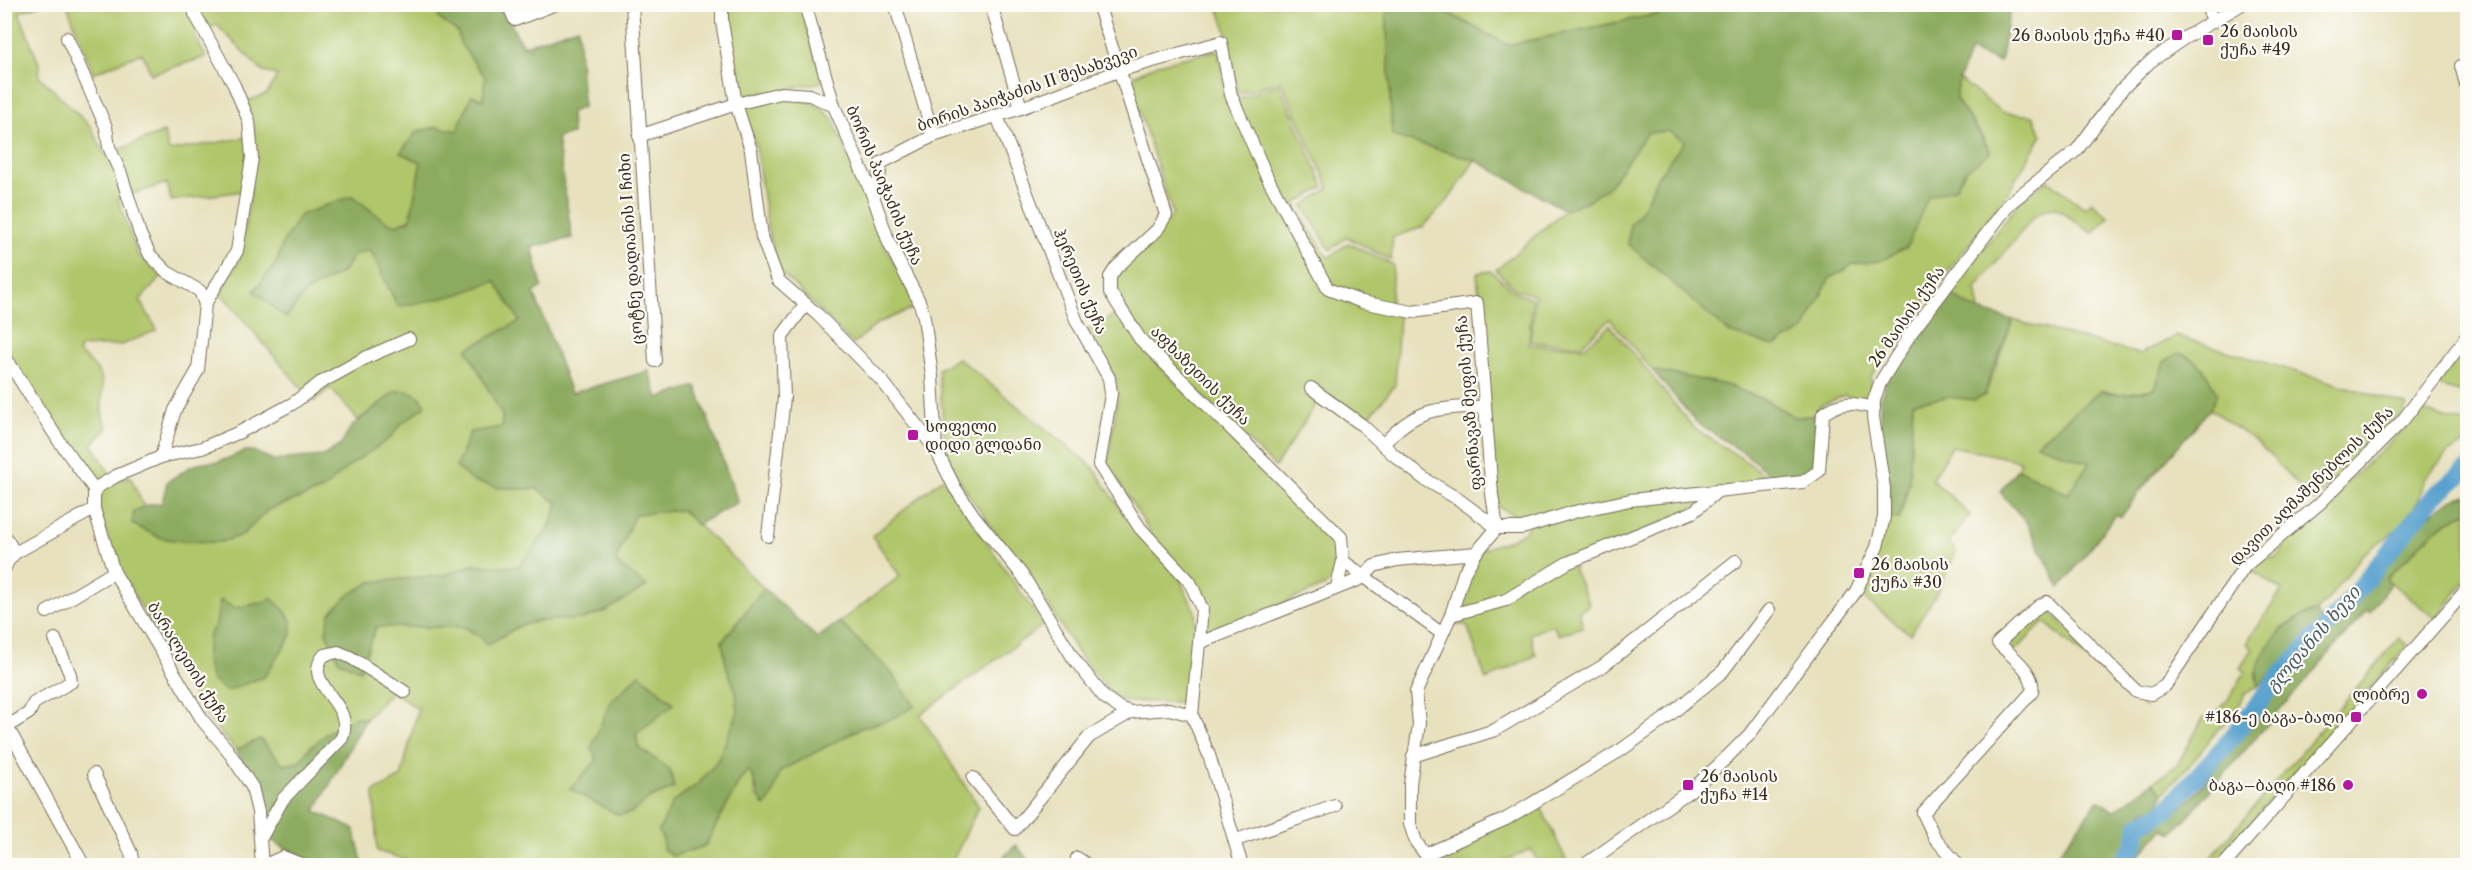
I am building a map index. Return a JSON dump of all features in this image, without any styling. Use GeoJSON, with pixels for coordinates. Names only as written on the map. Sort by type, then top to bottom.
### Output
{"type":"FeatureCollection","features":[{"type":"Feature","properties":{"kind":"street"},"geometry":{"type":"LineString","coordinates":[[508,4],[515,20],[556,4]]}},
{"type":"Feature","properties":{"kind":"street","name":"ცოტნე დადიანის I ჩიხი"},"geometry":{"type":"LineString","coordinates":[[632,4],[655,361]]}},
{"type":"Feature","properties":{"kind":"street"},"geometry":{"type":"LineString","coordinates":[[722,4],[722,22],[736,104],[751,150],[762,237],[778,280],[806,304],[883,382],[936,450],[961,497],[1035,593],[1055,631],[1074,659],[1111,704],[1131,712]]}},
{"type":"Feature","properties":{"kind":"street","name":"ბორის პაიჭაძის ქუჩა"},"geometry":{"type":"LineString","coordinates":[[805,4],[834,106],[873,196],[889,243],[919,301],[924,317],[936,450]]}},
{"type":"Feature","properties":{"kind":"street"},"geometry":{"type":"LineString","coordinates":[[895,4],[933,136]]}},
{"type":"Feature","properties":{"kind":"street"},"geometry":{"type":"LineString","coordinates":[[990,4],[1021,108]]}},
{"type":"Feature","properties":{"kind":"street","name":"აფხაზეთის ქუჩა"},"geometry":{"type":"LineString","coordinates":[[1098,4],[1166,215],[1157,230],[1116,268],[1110,278],[1110,292],[1140,339],[1341,537],[1343,561],[1337,587]]}},
{"type":"Feature","properties":{"kind":"street"},"geometry":{"type":"LineString","coordinates":[[2205,4],[2214,21]]}},
{"type":"Feature","properties":{"kind":"street","name":"26 მაისის ქუჩა"},"geometry":{"type":"LineString","coordinates":[[1582,866],[1669,806],[1723,761],[1749,735],[1856,591],[1877,547],[1884,517],[1884,488],[1874,427],[1874,408],[1880,383],[1897,354],[2010,203],[2077,150],[2122,89],[2140,70],[2183,39],[2242,4]]}},
{"type":"Feature","properties":{"kind":"street"},"geometry":{"type":"LineString","coordinates":[[161,457],[175,410],[198,370],[205,304],[237,251],[252,158],[249,121],[234,85],[195,14]]}},
{"type":"Feature","properties":{"kind":"street"},"geometry":{"type":"LineString","coordinates":[[67,38],[105,127],[109,147],[121,174],[140,234],[150,255],[167,272],[200,291],[205,304]]}},
{"type":"Feature","properties":{"kind":"street","name":"ბორის პაიჭაძის II შესახვევი"},"geometry":{"type":"LineString","coordinates":[[873,196],[878,188],[881,163],[933,136],[1021,108],[1121,70],[1221,42]]}},
{"type":"Feature","properties":{"kind":"street","name":"ფარნავაზ მეფის ქუჩა"},"geometry":{"type":"LineString","coordinates":[[1221,42],[1231,96],[1266,175],[1328,289],[1362,302],[1412,312],[1477,303],[1497,528]]}},
{"type":"Feature","properties":{"kind":"street"},"geometry":{"type":"LineString","coordinates":[[2461,66],[2468,90]]}},
{"type":"Feature","properties":{"kind":"street"},"geometry":{"type":"LineString","coordinates":[[639,136],[736,104],[781,93],[810,96],[834,106]]}},
{"type":"Feature","properties":{"kind":"street","name":"ჰერეთის ქუჩა"},"geometry":{"type":"LineString","coordinates":[[998,116],[1077,322],[1109,378],[1111,394],[1099,465],[1140,528],[1190,582],[1202,609],[1192,715]]}},
{"type":"Feature","properties":{"kind":"street"},"geometry":{"type":"LineString","coordinates":[[768,536],[784,398],[782,336],[806,304]]}},
{"type":"Feature","properties":{"kind":"street"},"geometry":{"type":"LineString","coordinates":[[4,355],[59,441],[94,489],[116,476],[161,457],[202,448],[240,432],[292,404],[320,383],[367,357],[409,339]]}},
{"type":"Feature","properties":{"kind":"street","name":"დავით აღმაშენებლის ქუჩა"},"geometry":{"type":"LineString","coordinates":[[1959,866],[1935,838],[1923,813],[2032,692],[2034,684],[2031,676],[1998,643],[2038,606],[2047,602],[2136,691],[2151,694],[2165,686],[2245,566],[2319,504],[2403,420],[2466,341]]}},
{"type":"Feature","properties":{"kind":"street"},"geometry":{"type":"LineString","coordinates":[[1311,388],[1362,425],[1423,478],[1458,499],[1497,528],[1522,528],[1574,512],[1630,500],[1803,482],[1820,471],[1823,414],[1832,407],[1848,402],[1874,408]]}},
{"type":"Feature","properties":{"kind":"street"},"geometry":{"type":"LineString","coordinates":[[1383,445],[1396,429],[1418,416],[1448,406],[1485,407]]}},
{"type":"Feature","properties":{"kind":"street","name":"ბარალეთის ქუჩა"},"geometry":{"type":"LineString","coordinates":[[94,489],[94,508],[114,572],[203,721],[227,749],[252,787],[258,812],[262,866]]}},
{"type":"Feature","properties":{"kind":"street"},"geometry":{"type":"LineString","coordinates":[[1451,615],[1506,600],[1567,563],[1693,512],[1719,490]]}},
{"type":"Feature","properties":{"kind":"street"},"geometry":{"type":"LineString","coordinates":[[4,570],[15,553],[94,508]]}},
{"type":"Feature","properties":{"kind":"street"},"geometry":{"type":"LineString","coordinates":[[1434,866],[1416,842],[1410,824],[1413,756],[1419,724],[1416,692],[1451,615],[1464,573],[1476,553],[1497,528]]}},
{"type":"Feature","properties":{"kind":"street"},"geometry":{"type":"LineString","coordinates":[[4,535],[15,553]]}},
{"type":"Feature","properties":{"kind":"street"},"geometry":{"type":"LineString","coordinates":[[1199,643],[1363,578],[1374,566],[1397,560],[1476,553]]}},
{"type":"Feature","properties":{"kind":"street"},"geometry":{"type":"LineString","coordinates":[[1343,561],[1363,578],[1442,633]]}},
{"type":"Feature","properties":{"kind":"street"},"geometry":{"type":"LineString","coordinates":[[1413,756],[1495,730],[1604,666],[1736,561]]}},
{"type":"Feature","properties":{"kind":"street"},"geometry":{"type":"LineString","coordinates":[[47,612],[114,572]]}},
{"type":"Feature","properties":{"kind":"street"},"geometry":{"type":"LineString","coordinates":[[2223,866],[2468,588]]}},
{"type":"Feature","properties":{"kind":"street"},"geometry":{"type":"LineString","coordinates":[[1427,854],[1506,819],[1612,756],[1657,725],[1723,671],[1769,610]]}},
{"type":"Feature","properties":{"kind":"street"},"geometry":{"type":"LineString","coordinates":[[55,639],[70,674],[71,682],[34,703],[29,713],[6,724],[84,866]]}},
{"type":"Feature","properties":{"kind":"street"},"geometry":{"type":"LineString","coordinates":[[260,840],[283,800],[342,738],[345,728],[341,710],[316,674],[318,663],[324,655],[338,652],[350,657],[405,692]]}},
{"type":"Feature","properties":{"kind":"street"},"geometry":{"type":"LineString","coordinates":[[973,778],[1015,829],[1089,737],[1131,712],[1169,709],[1192,715],[1209,755],[1242,866]]}},
{"type":"Feature","properties":{"kind":"street"},"geometry":{"type":"LineString","coordinates":[[94,774],[131,853],[133,866]]}},
{"type":"Feature","properties":{"kind":"street"},"geometry":{"type":"LineString","coordinates":[[1236,840],[1335,806]]}},
{"type":"Feature","properties":{"kind":"street"},"geometry":{"type":"LineString","coordinates":[[262,866],[284,857],[306,866]]}},
{"type":"Feature","properties":{"kind":"street"},"geometry":{"type":"LineString","coordinates":[[1077,858],[1089,866]]}},
{"type":"Feature","properties":{"kind":"green space"},"geometry":{"type":"Polygon","coordinates":[[[4,5],[40,5],[19,12],[40,66],[39,76],[91,127],[105,155],[164,132],[169,151],[254,136],[245,102],[267,94],[277,75],[263,72],[217,25],[194,34],[206,57],[151,74],[142,53],[93,73],[67,5],[442,5],[438,18],[458,32],[460,43],[485,77],[483,101],[471,96],[457,131],[438,127],[401,152],[421,162],[410,220],[396,225],[385,221],[352,196],[339,203],[325,205],[283,242],[277,262],[254,291],[286,318],[306,292],[343,272],[354,255],[370,250],[456,295],[495,280],[520,321],[467,349],[502,415],[500,488],[537,489],[558,503],[550,526],[520,567],[472,565],[445,575],[371,582],[360,670],[376,627],[465,627],[481,637],[487,645],[519,626],[538,621],[583,619],[646,586],[615,562],[635,514],[683,510],[764,588],[722,642],[727,668],[736,691],[738,712],[718,760],[699,783],[673,802],[663,839],[672,856],[705,846],[748,769],[754,777],[756,797],[772,797],[780,771],[863,727],[889,720],[891,672],[839,622],[900,576],[872,536],[943,478],[1043,625],[920,715],[979,807],[954,858],[950,865],[422,865],[377,851],[374,792],[401,777],[418,709],[392,691],[366,719],[357,717],[310,747],[299,762],[284,765],[260,739],[236,750],[205,715],[118,568],[98,506],[99,493],[130,476],[144,507],[134,511],[161,538],[220,542],[242,535],[268,510],[322,490],[349,466],[390,438],[401,424],[425,406],[396,391],[358,420],[330,388],[313,402],[220,292],[239,261],[251,190],[171,201],[167,183],[118,199],[138,255],[162,276],[140,300],[157,330],[122,345],[81,347],[78,352],[101,377],[102,414],[108,428],[92,444],[110,474],[94,485],[5,352],[4,5]],[[266,602],[240,608],[227,614],[209,635],[226,691],[264,677],[292,635],[266,602]],[[640,674],[610,702],[597,760],[570,789],[587,798],[631,813],[650,798],[674,788],[670,770],[638,747],[636,734],[674,703],[640,674]]]}},
{"type":"Feature","properties":{"kind":"green space"},"geometry":{"type":"Polygon","coordinates":[[[442,5],[500,5],[523,46],[578,27],[583,107],[571,112],[572,134],[557,138],[572,238],[532,247],[542,287],[534,293],[571,393],[649,371],[658,398],[696,386],[738,502],[697,525],[682,510],[635,514],[615,562],[647,586],[606,611],[583,619],[537,621],[519,626],[487,645],[481,637],[465,627],[376,627],[360,670],[339,661],[326,632],[330,613],[350,594],[371,582],[445,575],[472,565],[519,567],[550,526],[558,503],[537,489],[500,488],[472,481],[456,467],[470,432],[502,427],[502,415],[467,349],[520,321],[495,281],[456,295],[398,307],[370,250],[354,255],[343,272],[306,292],[286,318],[254,291],[277,262],[283,242],[300,215],[352,196],[385,221],[396,225],[410,220],[421,162],[400,153],[417,131],[438,127],[457,131],[472,95],[483,100],[485,77],[460,43],[458,32],[438,18],[442,5]]]}},
{"type":"Feature","properties":{"kind":"green space"},"geometry":{"type":"Polygon","coordinates":[[[726,5],[800,5],[823,82],[741,98],[726,5]]]}},
{"type":"Feature","properties":{"kind":"green space"},"geometry":{"type":"Polygon","coordinates":[[[1217,5],[1386,5],[1392,136],[1475,160],[1449,199],[1423,227],[1393,237],[1391,260],[1347,237],[1330,250],[1303,206],[1329,188],[1281,81],[1237,94],[1228,35],[1217,5]]]}},
{"type":"Feature","properties":{"kind":"green space"},"geometry":{"type":"Polygon","coordinates":[[[1386,5],[1433,5],[1508,45],[1658,14],[1663,5],[2011,5],[2000,62],[1970,51],[1959,79],[1956,99],[1991,152],[1966,170],[1955,188],[1928,197],[1907,247],[1880,261],[1853,264],[1829,279],[1804,330],[1774,346],[1730,333],[1628,244],[1630,225],[1644,206],[1658,176],[1685,141],[1668,131],[1647,133],[1610,185],[1589,200],[1565,210],[1475,160],[1392,136],[1386,5]]]}},
{"type":"Feature","properties":{"kind":"green space"},"geometry":{"type":"Polygon","coordinates":[[[1433,5],[1663,5],[1658,14],[1507,45],[1433,5]]]}},
{"type":"Feature","properties":{"kind":"green space"},"geometry":{"type":"Polygon","coordinates":[[[1218,50],[1227,103],[1279,84],[1324,187],[1295,204],[1328,258],[1348,243],[1393,265],[1390,312],[1399,316],[1395,385],[1366,421],[1325,390],[1275,467],[1143,338],[1115,292],[1118,273],[1173,215],[1131,85],[1131,77],[1158,64],[1218,50]]]}},
{"type":"Feature","properties":{"kind":"green space"},"geometry":{"type":"Polygon","coordinates":[[[1959,79],[2002,112],[2033,116],[2042,135],[2007,194],[1908,323],[1871,376],[1869,404],[1845,395],[1820,406],[1814,416],[1795,417],[1765,400],[1726,385],[1652,370],[1610,319],[1582,345],[1530,342],[1535,295],[1516,290],[1496,270],[1565,210],[1589,200],[1610,185],[1647,133],[1668,131],[1686,141],[1658,176],[1644,206],[1630,225],[1628,244],[1701,306],[1804,330],[1829,279],[1853,264],[1880,261],[1907,247],[1928,196],[1955,188],[1966,170],[1990,152],[1981,134],[1955,99],[1959,79]]]}},
{"type":"Feature","properties":{"kind":"green space"},"geometry":{"type":"Polygon","coordinates":[[[781,97],[799,98],[816,104],[833,119],[880,237],[916,307],[878,323],[853,344],[780,271],[768,231],[756,147],[742,107],[781,97]]]}},
{"type":"Feature","properties":{"kind":"green space"},"geometry":{"type":"Polygon","coordinates":[[[2048,180],[2085,208],[2092,202],[2109,217],[2092,233],[2056,208],[2046,209],[2034,216],[1976,288],[1980,310],[1972,308],[1949,293],[2020,201],[2048,180]]]}},
{"type":"Feature","properties":{"kind":"green space"},"geometry":{"type":"Polygon","coordinates":[[[1491,271],[1517,294],[1532,298],[1529,345],[1585,347],[1610,325],[1694,428],[1740,457],[1772,481],[1721,495],[1571,564],[1590,605],[1579,611],[1583,627],[1558,635],[1553,625],[1530,634],[1536,655],[1486,680],[1467,625],[1447,625],[1479,551],[1516,537],[1532,521],[1524,520],[1498,507],[1477,273],[1491,271]]]}},
{"type":"Feature","properties":{"kind":"green space"},"geometry":{"type":"Polygon","coordinates":[[[1949,293],[1972,308],[2013,320],[1990,376],[1985,395],[1975,400],[1948,397],[1913,402],[1909,483],[1899,519],[1887,517],[1880,399],[1890,373],[1949,293]]]}},
{"type":"Feature","properties":{"kind":"green space"},"geometry":{"type":"Polygon","coordinates":[[[1118,313],[1156,363],[1336,540],[1338,565],[1334,575],[1325,586],[1204,635],[1207,607],[1148,529],[1108,464],[1118,392],[1115,377],[1086,330],[1118,313]]]}},
{"type":"Feature","properties":{"kind":"green space"},"geometry":{"type":"Polygon","coordinates":[[[2013,320],[2139,354],[2177,336],[2407,405],[2402,414],[2314,502],[2260,445],[2210,409],[2217,394],[2164,362],[2155,389],[2121,394],[2102,390],[2037,443],[2090,463],[2068,494],[2017,469],[2021,461],[1952,446],[1932,479],[1970,515],[1949,542],[1956,552],[1935,596],[1910,634],[1857,593],[1887,517],[1900,519],[1909,483],[1913,402],[1948,397],[1975,400],[1985,395],[2013,320]]]}},
{"type":"Feature","properties":{"kind":"green space"},"geometry":{"type":"Polygon","coordinates":[[[2467,343],[2467,394],[2437,386],[2467,343]]]}},
{"type":"Feature","properties":{"kind":"green space"},"geometry":{"type":"Polygon","coordinates":[[[2178,353],[2193,359],[2203,368],[2217,394],[2210,409],[2144,486],[2121,517],[2116,514],[2060,588],[2027,523],[2000,492],[2017,469],[2068,494],[2089,463],[2036,444],[2102,390],[2121,394],[2155,389],[2164,362],[2178,353]]]}},
{"type":"Feature","properties":{"kind":"green space"},"geometry":{"type":"Polygon","coordinates":[[[958,358],[1093,467],[1128,520],[1180,579],[1196,614],[1188,688],[1181,702],[1130,702],[1116,698],[1079,655],[1048,605],[971,498],[946,453],[938,369],[958,358]]]}},
{"type":"Feature","properties":{"kind":"green space"},"geometry":{"type":"Polygon","coordinates":[[[1652,370],[1726,385],[1765,400],[1795,417],[1814,416],[1816,451],[1811,467],[1797,477],[1772,477],[1746,454],[1697,423],[1652,370]]]}},
{"type":"Feature","properties":{"kind":"green space"},"geometry":{"type":"Polygon","coordinates":[[[396,391],[417,395],[425,406],[401,424],[390,438],[349,466],[322,490],[268,510],[242,535],[220,542],[183,541],[161,538],[132,524],[134,511],[148,505],[162,503],[167,482],[190,467],[203,462],[218,462],[246,451],[253,451],[273,460],[323,456],[341,445],[351,427],[396,391]]]}},
{"type":"Feature","properties":{"kind":"green space"},"geometry":{"type":"Polygon","coordinates":[[[2419,410],[2467,424],[2467,442],[2448,453],[2424,480],[2419,500],[2398,529],[2362,555],[2326,602],[2316,611],[2293,620],[2283,628],[2256,674],[2258,686],[2245,694],[2235,715],[2217,730],[2195,759],[2163,793],[2153,782],[2177,765],[2204,717],[2223,706],[2233,692],[2245,672],[2240,668],[2253,648],[2246,643],[2282,590],[2249,569],[2267,555],[2271,559],[2280,555],[2288,538],[2407,426],[2419,410]]]}},
{"type":"Feature","properties":{"kind":"green space"},"geometry":{"type":"Polygon","coordinates":[[[2467,495],[2467,511],[2436,529],[2386,579],[2391,583],[2370,612],[2367,610],[2173,833],[2163,829],[2131,865],[2050,865],[2098,800],[2114,811],[2153,782],[2163,793],[2159,805],[2143,812],[2132,830],[2133,833],[2154,827],[2184,805],[2199,790],[2295,662],[2345,617],[2392,561],[2417,524],[2451,500],[2467,495]]]}},
{"type":"Feature","properties":{"kind":"green space"},"geometry":{"type":"Polygon","coordinates":[[[2467,511],[2467,579],[2436,619],[2386,579],[2436,529],[2467,511]]]}},
{"type":"Feature","properties":{"kind":"green space"},"geometry":{"type":"Polygon","coordinates":[[[764,588],[817,638],[839,622],[891,672],[915,706],[889,720],[863,727],[780,771],[772,797],[765,806],[759,796],[754,778],[748,770],[739,782],[705,846],[672,856],[663,849],[663,839],[658,832],[673,802],[699,783],[718,760],[738,712],[736,691],[727,668],[722,642],[764,588]]]}},
{"type":"Feature","properties":{"kind":"green space"},"geometry":{"type":"Polygon","coordinates":[[[271,598],[291,620],[292,635],[264,677],[226,691],[212,680],[206,659],[209,635],[216,624],[220,600],[235,608],[266,602],[271,598]]]}},
{"type":"Feature","properties":{"kind":"green space"},"geometry":{"type":"Polygon","coordinates":[[[2041,611],[2050,612],[2056,617],[2145,708],[2044,622],[2014,652],[2010,646],[2013,636],[2041,611]]]}},
{"type":"Feature","properties":{"kind":"green space"},"geometry":{"type":"Polygon","coordinates":[[[2316,611],[2321,624],[2258,686],[2260,661],[2274,639],[2293,622],[2316,611]]]}},
{"type":"Feature","properties":{"kind":"green space"},"geometry":{"type":"Polygon","coordinates":[[[2399,638],[2408,645],[2212,865],[2206,863],[2399,638]]]}},
{"type":"Feature","properties":{"kind":"green space"},"geometry":{"type":"Polygon","coordinates":[[[640,674],[674,704],[636,734],[638,747],[670,770],[674,788],[650,798],[631,813],[618,815],[570,789],[597,760],[591,749],[610,702],[640,674]]]}},
{"type":"Feature","properties":{"kind":"green space"},"geometry":{"type":"Polygon","coordinates":[[[357,717],[366,719],[315,811],[354,829],[363,865],[315,865],[271,840],[257,786],[236,750],[260,739],[284,765],[299,762],[325,735],[339,725],[357,717]]]}},
{"type":"Feature","properties":{"kind":"green space"},"geometry":{"type":"Polygon","coordinates":[[[1540,805],[1566,860],[1557,865],[1539,865],[1531,849],[1496,865],[1443,865],[1440,857],[1540,805]]]}},
{"type":"Feature","properties":{"kind":"green space"},"geometry":{"type":"Polygon","coordinates":[[[1016,845],[1032,865],[995,865],[1016,845]]]}},
{"type":"Feature","properties":{"kind":"waterway","name":"გლდანის ხევი"},"geometry":{"type":"LineString","coordinates":[[2120,866],[2135,845],[2138,826],[2166,810],[2229,741],[2277,679],[2340,612],[2435,495],[2468,469]]}},
{"type":"Feature","properties":{"kind":"place","name":"26 მაისის ქუჩა #40"},"geometry":{"type":"Point","coordinates":[2177,35]}},
{"type":"Feature","properties":{"kind":"place","name":"26 მაისის ქუჩა #49"},"geometry":{"type":"Point","coordinates":[2208,40]}},
{"type":"Feature","properties":{"kind":"place","name":"სოფელი დიდი გლდანი"},"geometry":{"type":"Point","coordinates":[913,435]}},
{"type":"Feature","properties":{"kind":"place","name":"26 მაისის ქუჩა #30"},"geometry":{"type":"Point","coordinates":[1859,573]}},
{"type":"Feature","properties":{"kind":"place","name":"ლიბრე"},"geometry":{"type":"Point","coordinates":[2422,694]}},
{"type":"Feature","properties":{"kind":"place","name":"#186-ე ბაგა-ბაღი"},"geometry":{"type":"Point","coordinates":[2356,717]}},
{"type":"Feature","properties":{"kind":"place","name":"26 მაისის ქუჩა #14"},"geometry":{"type":"Point","coordinates":[1688,785]}},
{"type":"Feature","properties":{"kind":"place","name":"ბაგა–ბაღი #186"},"geometry":{"type":"Point","coordinates":[2348,785]}}]}
